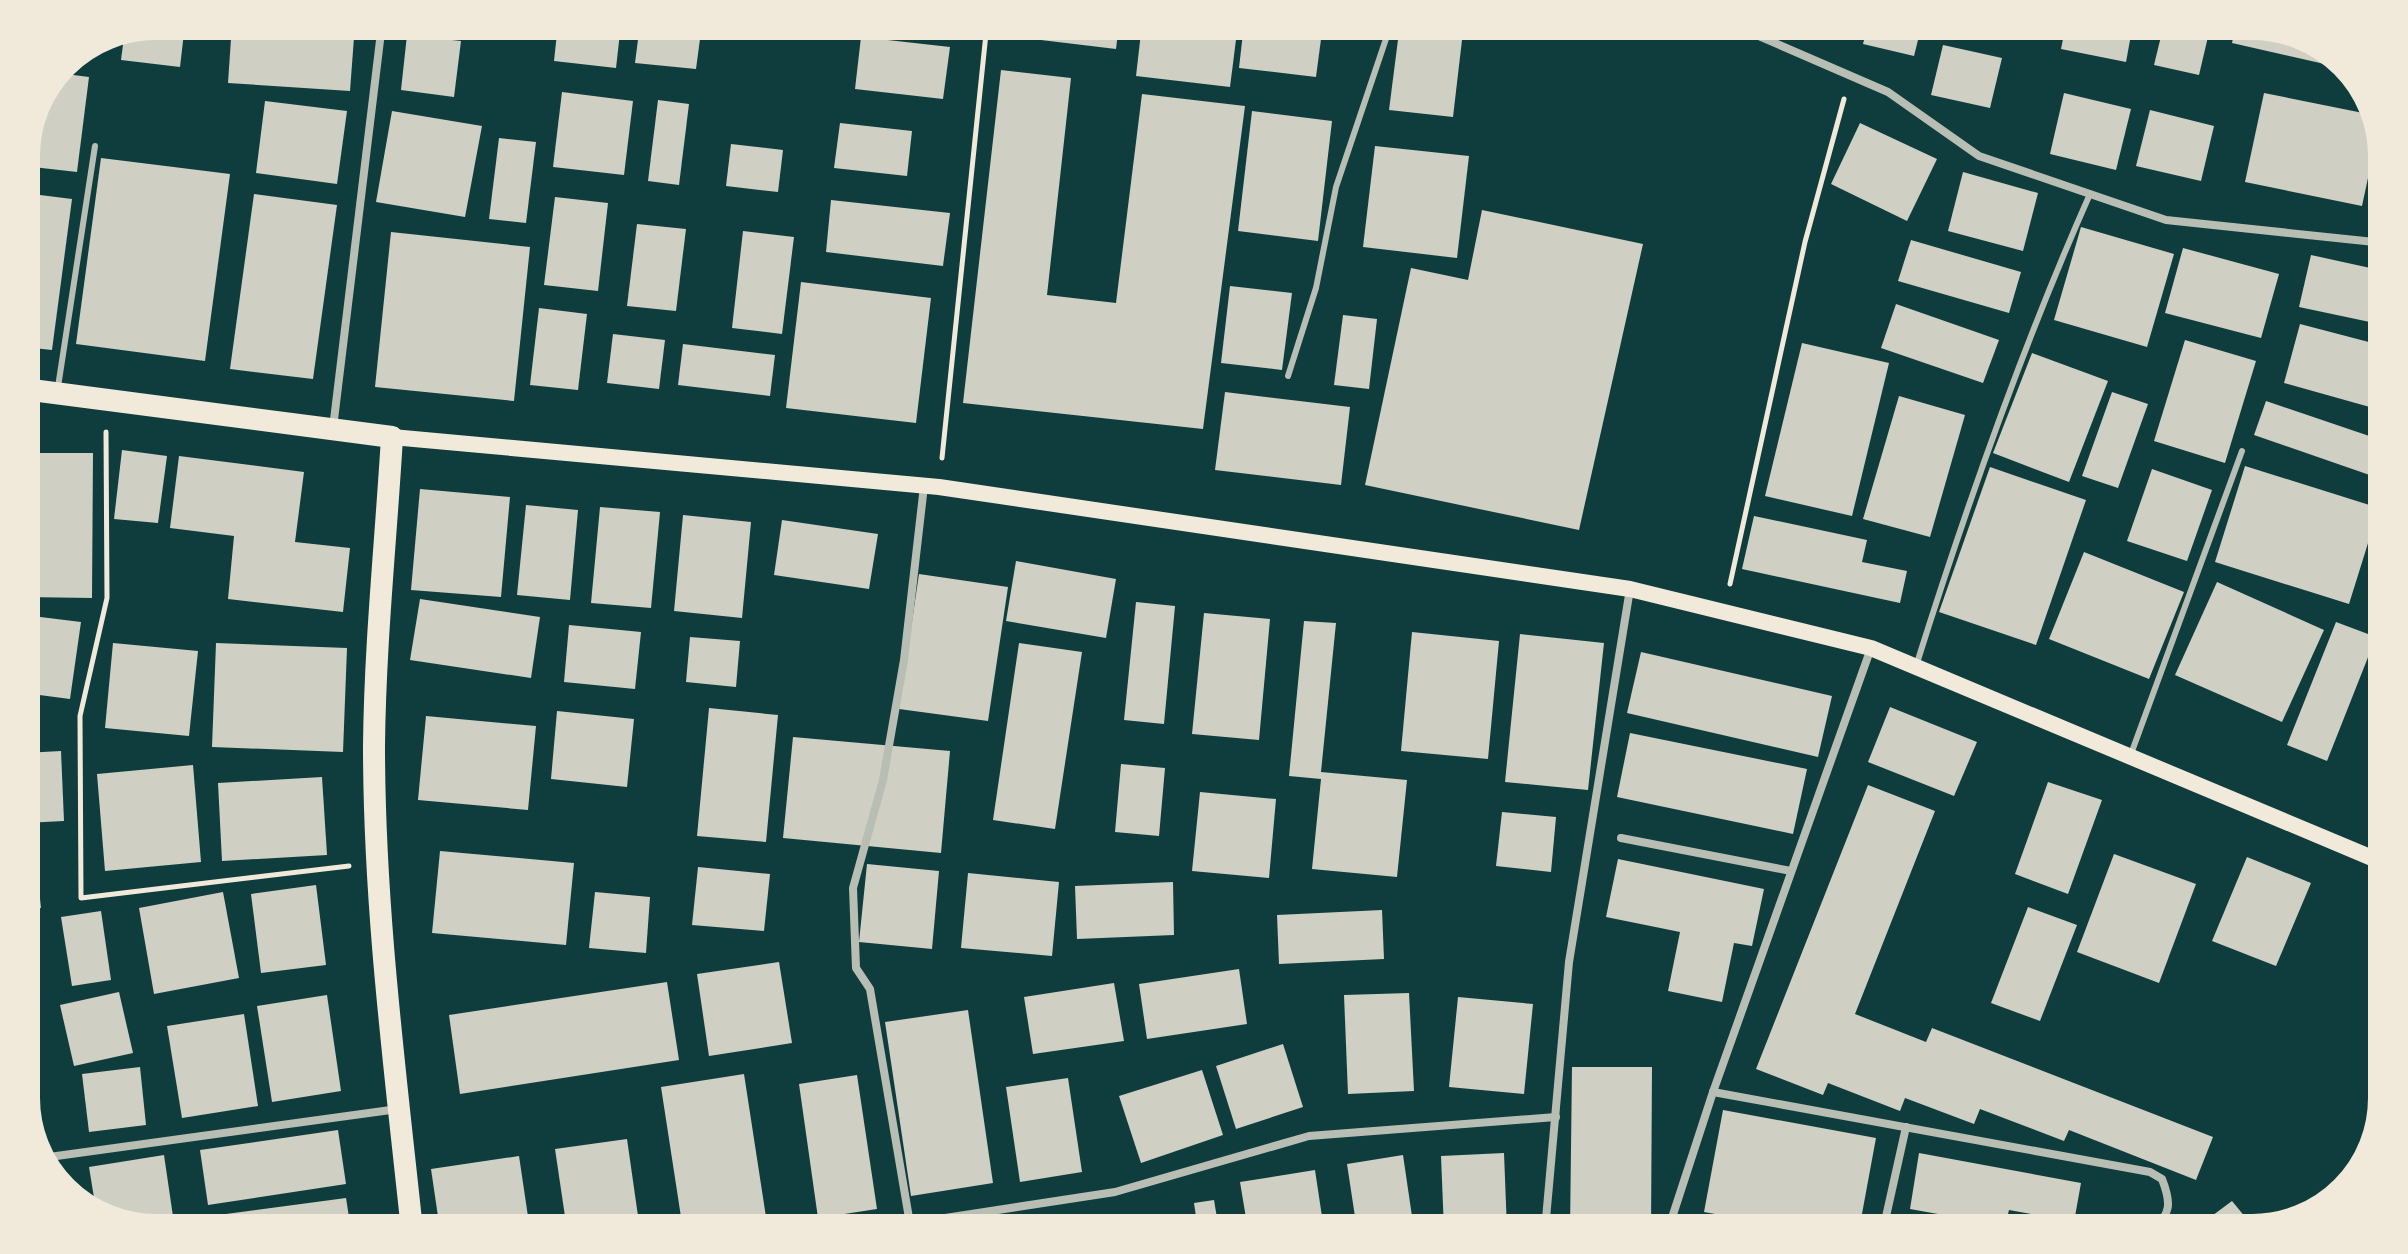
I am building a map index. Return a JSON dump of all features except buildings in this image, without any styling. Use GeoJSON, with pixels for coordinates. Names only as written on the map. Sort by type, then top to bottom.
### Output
{"type":"FeatureCollection","features":[{"type":"Feature","properties":{"kind":"highway"},"geometry":{"type":"LineString","coordinates":[[38,391],[392,437],[374,744],[377,862],[410,1216]]}},
{"type":"Feature","properties":{"kind":"main road"},"geometry":{"type":"LineString","coordinates":[[392,437],[931,486],[1630,589],[1871,648],[2370,857]]}},
{"type":"Feature","properties":{"kind":"street"},"geometry":{"type":"LineString","coordinates":[[333,429],[380,38]]}},
{"type":"Feature","properties":{"kind":"street"},"geometry":{"type":"LineString","coordinates":[[1764,38],[1888,92],[1979,156],[2166,220],[2370,242]]}},
{"type":"Feature","properties":{"kind":"street"},"geometry":{"type":"LineString","coordinates":[[909,1216],[870,989],[856,968],[853,888],[883,780],[931,486]]}},
{"type":"Feature","properties":{"kind":"street"},"geometry":{"type":"LineString","coordinates":[[1546,1216],[1569,962],[1630,589]]}},
{"type":"Feature","properties":{"kind":"street"},"geometry":{"type":"LineString","coordinates":[[1673,1216],[1713,1092],[1871,648]]}},
{"type":"Feature","properties":{"kind":"street"},"geometry":{"type":"LineString","coordinates":[[1621,838],[1791,871]]}},
{"type":"Feature","properties":{"kind":"street"},"geometry":{"type":"LineString","coordinates":[[1713,1092],[2150,1172],[2162,1179],[2170,1208],[2167,1216]]}},
{"type":"Feature","properties":{"kind":"street"},"geometry":{"type":"LineString","coordinates":[[54,1156],[399,1109]]}},
{"type":"Feature","properties":{"kind":"street"},"geometry":{"type":"LineString","coordinates":[[961,1216],[1115,1192],[1309,1136],[1556,1117]]}},
{"type":"Feature","properties":{"kind":"street"},"geometry":{"type":"LineString","coordinates":[[1886,1216],[1906,1127]]}},
{"type":"Feature","properties":{"kind":"lane"},"geometry":{"type":"LineString","coordinates":[[1288,376],[1316,288],[1336,187],[1386,38]]}},
{"type":"Feature","properties":{"kind":"lane"},"geometry":{"type":"LineString","coordinates":[[58,393],[95,146]]}},
{"type":"Feature","properties":{"kind":"lane"},"geometry":{"type":"LineString","coordinates":[[1916,666],[1991,440],[2054,275],[2090,194]]}},
{"type":"Feature","properties":{"kind":"lane"},"geometry":{"type":"LineString","coordinates":[[2130,757],[2242,451]]}},
{"type":"Feature","properties":{"kind":"path"},"geometry":{"type":"LineString","coordinates":[[931,486],[985,38]]}},
{"type":"Feature","properties":{"kind":"path"},"geometry":{"type":"LineString","coordinates":[[1723,612],[1805,242],[1851,75]]}},
{"type":"Feature","properties":{"kind":"path"},"geometry":{"type":"LineString","coordinates":[[105,399],[107,598],[80,716],[81,898],[377,862]]}}]}
